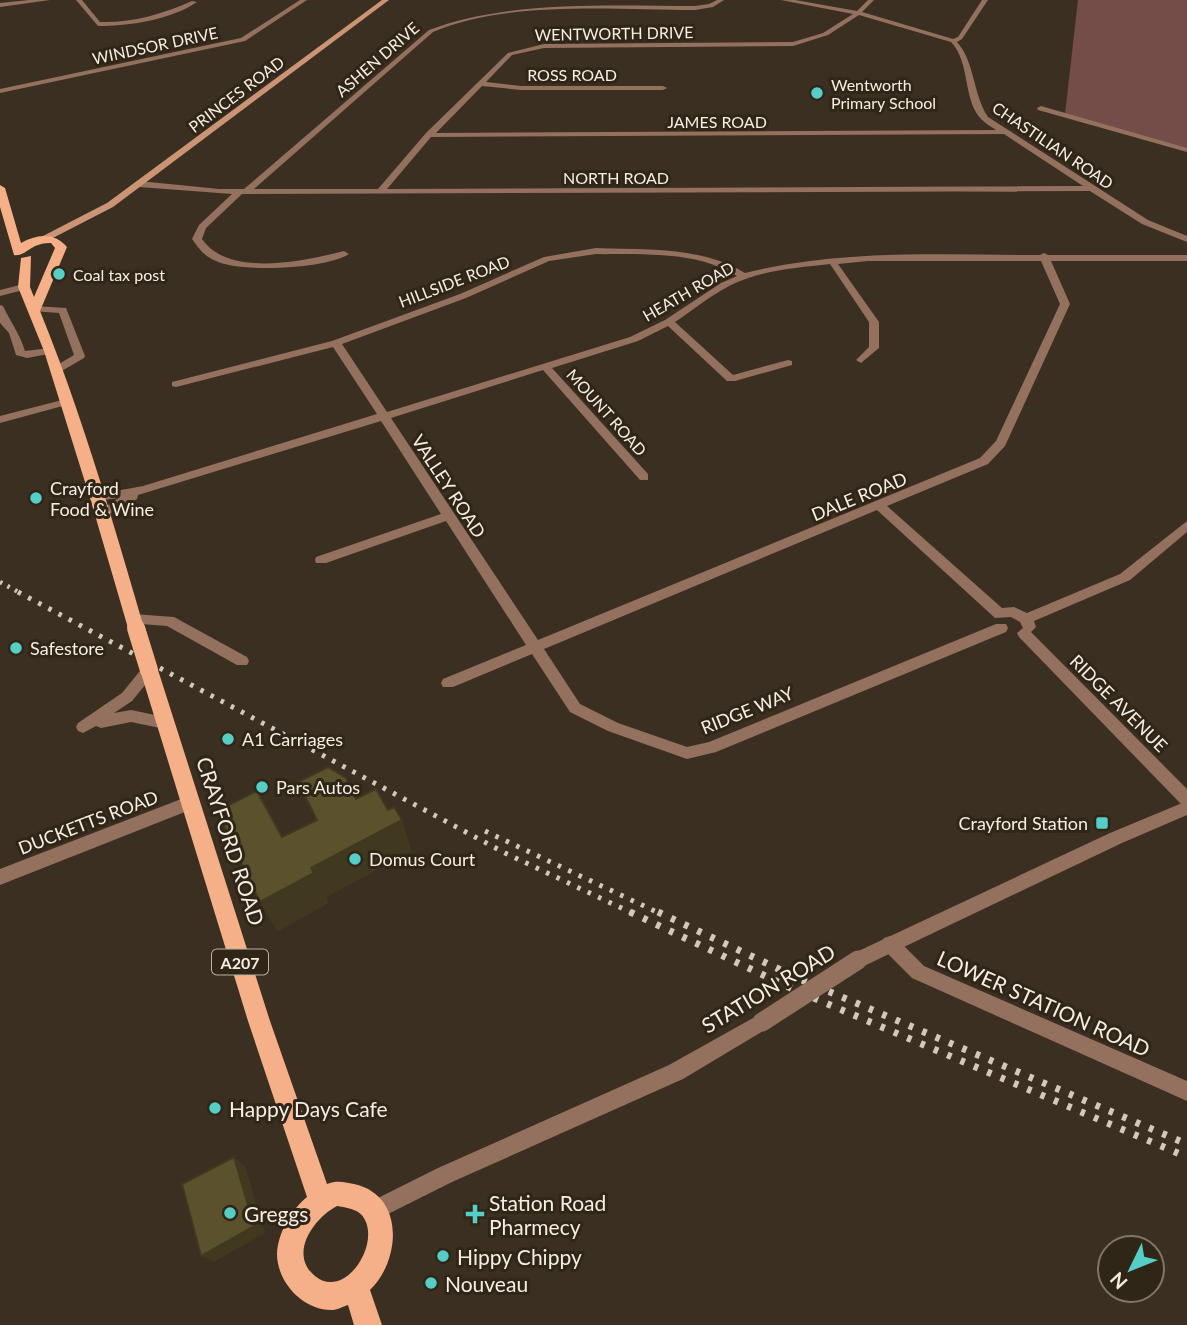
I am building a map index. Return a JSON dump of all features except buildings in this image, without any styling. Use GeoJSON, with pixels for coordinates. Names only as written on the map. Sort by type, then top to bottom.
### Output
{"type":"FeatureCollection","features":[{"type":"Feature","properties":{"kind":"main road","name":"PRINCES ROAD"},"geometry":{"type":"LineString","coordinates":[[59,249],[104,209],[386,0]]}},
{"type":"Feature","properties":{"kind":"main road"},"geometry":{"type":"LineString","coordinates":[[0,188],[23,256]]}},
{"type":"Feature","properties":{"kind":"main road","name":"PRINCES ROAD"},"geometry":{"type":"LineString","coordinates":[[40,240],[104,209]]}},
{"type":"Feature","properties":{"kind":"main road"},"geometry":{"type":"LineString","coordinates":[[14,230],[40,240],[54,240],[59,249]]}},
{"type":"Feature","properties":{"kind":"main road"},"geometry":{"type":"LineString","coordinates":[[24,287],[22,247],[40,240]]}},
{"type":"Feature","properties":{"kind":"main road"},"geometry":{"type":"LineString","coordinates":[[23,256],[40,258],[59,249]]}},
{"type":"Feature","properties":{"kind":"main road"},"geometry":{"type":"LineString","coordinates":[[35,309],[59,249]]}},
{"type":"Feature","properties":{"kind":"main road","name":"CRAYFORD ROAD"},"geometry":{"type":"LineString","coordinates":[[24,287],[50,351],[101,505],[189,803],[320,1199]]}},
{"type":"Feature","properties":{"kind":"main road"},"geometry":{"type":"LineString","coordinates":[[335,1193],[351,1193],[365,1199],[375,1210],[382,1229],[380,1251],[371,1272],[356,1288],[337,1296],[318,1295],[302,1286],[293,1270],[290,1249],[295,1230],[305,1212],[320,1199],[335,1193]]}},
{"type":"Feature","properties":{"kind":"main road"},"geometry":{"type":"LineString","coordinates":[[356,1288],[368,1325]]}},
{"type":"Feature","properties":{"kind":"street"},"geometry":{"type":"LineString","coordinates":[[0,5],[47,0]]}},
{"type":"Feature","properties":{"kind":"street"},"geometry":{"type":"LineString","coordinates":[[79,0],[99,24],[165,13],[194,2]]}},
{"type":"Feature","properties":{"kind":"street","name":"WINDSOR DRIVE"},"geometry":{"type":"LineString","coordinates":[[0,91],[243,40],[304,0]]}},
{"type":"Feature","properties":{"kind":"street","name":"ASHEN DRIVE"},"geometry":{"type":"LineString","coordinates":[[344,254],[315,262],[270,265],[215,259],[201,250],[197,239],[202,227],[431,31],[451,19],[500,10],[695,8],[711,6],[721,0]]}},
{"type":"Feature","properties":{"kind":"street"},"geometry":{"type":"LineString","coordinates":[[784,0],[858,13],[953,41],[960,38],[985,0]]}},
{"type":"Feature","properties":{"kind":"street","name":"WENTWORTH DRIVE"},"geometry":{"type":"LineString","coordinates":[[380,191],[429,135],[510,54],[544,46],[793,44],[817,40],[858,13],[871,0]]}},
{"type":"Feature","properties":{"kind":"street","name":"CHASTILIAN ROAD"},"geometry":{"type":"LineString","coordinates":[[953,41],[962,49],[966,75],[978,110],[1005,132],[1145,222],[1187,239]]}},
{"type":"Feature","properties":{"kind":"street","name":"ROSS ROAD"},"geometry":{"type":"LineString","coordinates":[[481,84],[521,88],[663,88]]}},
{"type":"Feature","properties":{"kind":"street"},"geometry":{"type":"LineString","coordinates":[[1041,108],[1187,150]]}},
{"type":"Feature","properties":{"kind":"street","name":"JAMES ROAD"},"geometry":{"type":"LineString","coordinates":[[429,135],[1005,132]]}},
{"type":"Feature","properties":{"kind":"street","name":"NORTH ROAD"},"geometry":{"type":"LineString","coordinates":[[139,184],[181,190],[243,192],[1093,188]]}},
{"type":"Feature","properties":{"kind":"street","name":"HILLSIDE ROAD"},"geometry":{"type":"LineString","coordinates":[[176,384],[336,342],[463,296],[547,259],[596,251],[685,254],[731,268],[744,276]]}},
{"type":"Feature","properties":{"kind":"street","name":"HEATH ROAD"},"geometry":{"type":"LineString","coordinates":[[101,505],[634,339],[669,322],[724,285],[744,276],[784,267],[832,261],[1044,256],[1187,258]]}},
{"type":"Feature","properties":{"kind":"street","name":"DALE ROAD"},"geometry":{"type":"LineString","coordinates":[[448,683],[985,461],[1002,443],[1065,304],[1044,256]]}},
{"type":"Feature","properties":{"kind":"street"},"geometry":{"type":"LineString","coordinates":[[832,261],[874,322],[874,348],[861,360]]}},
{"type":"Feature","properties":{"kind":"street"},"geometry":{"type":"LineString","coordinates":[[0,293],[24,287]]}},
{"type":"Feature","properties":{"kind":"street"},"geometry":{"type":"LineString","coordinates":[[0,308],[4,322],[14,332],[20,353],[37,355],[50,351]]}},
{"type":"Feature","properties":{"kind":"street"},"geometry":{"type":"LineString","coordinates":[[35,309],[63,310],[80,356],[56,370]]}},
{"type":"Feature","properties":{"kind":"street"},"geometry":{"type":"LineString","coordinates":[[669,322],[731,379],[788,363]]}},
{"type":"Feature","properties":{"kind":"street","name":"VALLEY ROAD"},"geometry":{"type":"LineString","coordinates":[[336,342],[533,649]]}},
{"type":"Feature","properties":{"kind":"street","name":"MOUNT ROAD"},"geometry":{"type":"LineString","coordinates":[[546,367],[643,477]]}},
{"type":"Feature","properties":{"kind":"street"},"geometry":{"type":"LineString","coordinates":[[0,421],[66,402]]}},
{"type":"Feature","properties":{"kind":"street"},"geometry":{"type":"LineString","coordinates":[[880,506],[1014,635],[1025,626],[1125,577],[1187,525]]}},
{"type":"Feature","properties":{"kind":"street"},"geometry":{"type":"LineString","coordinates":[[321,560],[447,516]]}},
{"type":"Feature","properties":{"kind":"street"},"geometry":{"type":"LineString","coordinates":[[1000,621],[1009,611],[1025,626]]}},
{"type":"Feature","properties":{"kind":"street"},"geometry":{"type":"LineString","coordinates":[[134,623],[169,621],[242,661]]}},
{"type":"Feature","properties":{"kind":"street","name":"RIDGE WAY"},"geometry":{"type":"LineString","coordinates":[[533,649],[575,709],[612,727],[687,753],[711,748],[1000,621]]}},
{"type":"Feature","properties":{"kind":"street","name":"RIDGE AVENUE"},"geometry":{"type":"LineString","coordinates":[[1025,626],[1187,799]]}},
{"type":"Feature","properties":{"kind":"street"},"geometry":{"type":"LineString","coordinates":[[149,670],[127,697],[83,727],[119,716],[144,717],[165,723]]}},
{"type":"Feature","properties":{"kind":"street","name":"DUCKETTS ROAD"},"geometry":{"type":"LineString","coordinates":[[0,877],[189,803]]}},
{"type":"Feature","properties":{"kind":"street","name":"STATION ROAD"},"geometry":{"type":"LineString","coordinates":[[375,1210],[445,1175],[676,1072],[762,1022],[858,960],[890,944],[1187,808]]}},
{"type":"Feature","properties":{"kind":"street","name":"LOWER STATION ROAD"},"geometry":{"type":"LineString","coordinates":[[890,944],[918,972],[930,978],[1187,1091]]}},
{"type":"Feature","properties":{"kind":"shaded area"},"geometry":{"type":"Polygon","coordinates":[[[1078,0],[1187,0],[1187,150],[1065,114],[1078,0]]]}},
{"type":"Feature","properties":{"kind":"railway"},"geometry":{"type":"LineString","coordinates":[[0,582],[22,594]]}},
{"type":"Feature","properties":{"kind":"railway"},"geometry":{"type":"LineString","coordinates":[[18,592],[505,853],[634,914]]}},
{"type":"Feature","properties":{"kind":"railway"},"geometry":{"type":"LineString","coordinates":[[485,831],[661,914]]}},
{"type":"Feature","properties":{"kind":"railway"},"geometry":{"type":"LineString","coordinates":[[630,912],[795,990],[1187,1157]]}},
{"type":"Feature","properties":{"kind":"railway"},"geometry":{"type":"LineString","coordinates":[[658,912],[802,980],[1187,1144]]}},
{"type":"Feature","properties":{"kind":"place","name":"Wentworth Primary School"},"geometry":{"type":"Point","coordinates":[817,93]}},
{"type":"Feature","properties":{"kind":"place","name":"Coal tax post"},"geometry":{"type":"Point","coordinates":[59,274]}},
{"type":"Feature","properties":{"kind":"place","name":"Crayford Food & Wine"},"geometry":{"type":"Point","coordinates":[36,498]}},
{"type":"Feature","properties":{"kind":"place","name":"Safestore"},"geometry":{"type":"Point","coordinates":[16,648]}},
{"type":"Feature","properties":{"kind":"place","name":"A1 Carriages"},"geometry":{"type":"Point","coordinates":[228,739]}},
{"type":"Feature","properties":{"kind":"place","name":"Pars Autos"},"geometry":{"type":"Point","coordinates":[262,787]}},
{"type":"Feature","properties":{"kind":"place","name":"Crayford Station"},"geometry":{"type":"Point","coordinates":[1102,823]}},
{"type":"Feature","properties":{"kind":"place","name":"Domus Court"},"geometry":{"type":"Point","coordinates":[355,859]}},
{"type":"Feature","properties":{"kind":"place","name":"Happy Days Cafe"},"geometry":{"type":"Point","coordinates":[215,1108]}},
{"type":"Feature","properties":{"kind":"place","name":"Greggs"},"geometry":{"type":"Point","coordinates":[230,1213]}},
{"type":"Feature","properties":{"kind":"place","name":"Station Road Pharmecy"},"geometry":{"type":"Point","coordinates":[475,1214]}},
{"type":"Feature","properties":{"kind":"place","name":"Hippy Chippy"},"geometry":{"type":"Point","coordinates":[443,1256]}},
{"type":"Feature","properties":{"kind":"place","name":"Nouveau"},"geometry":{"type":"Point","coordinates":[431,1283]}}]}
